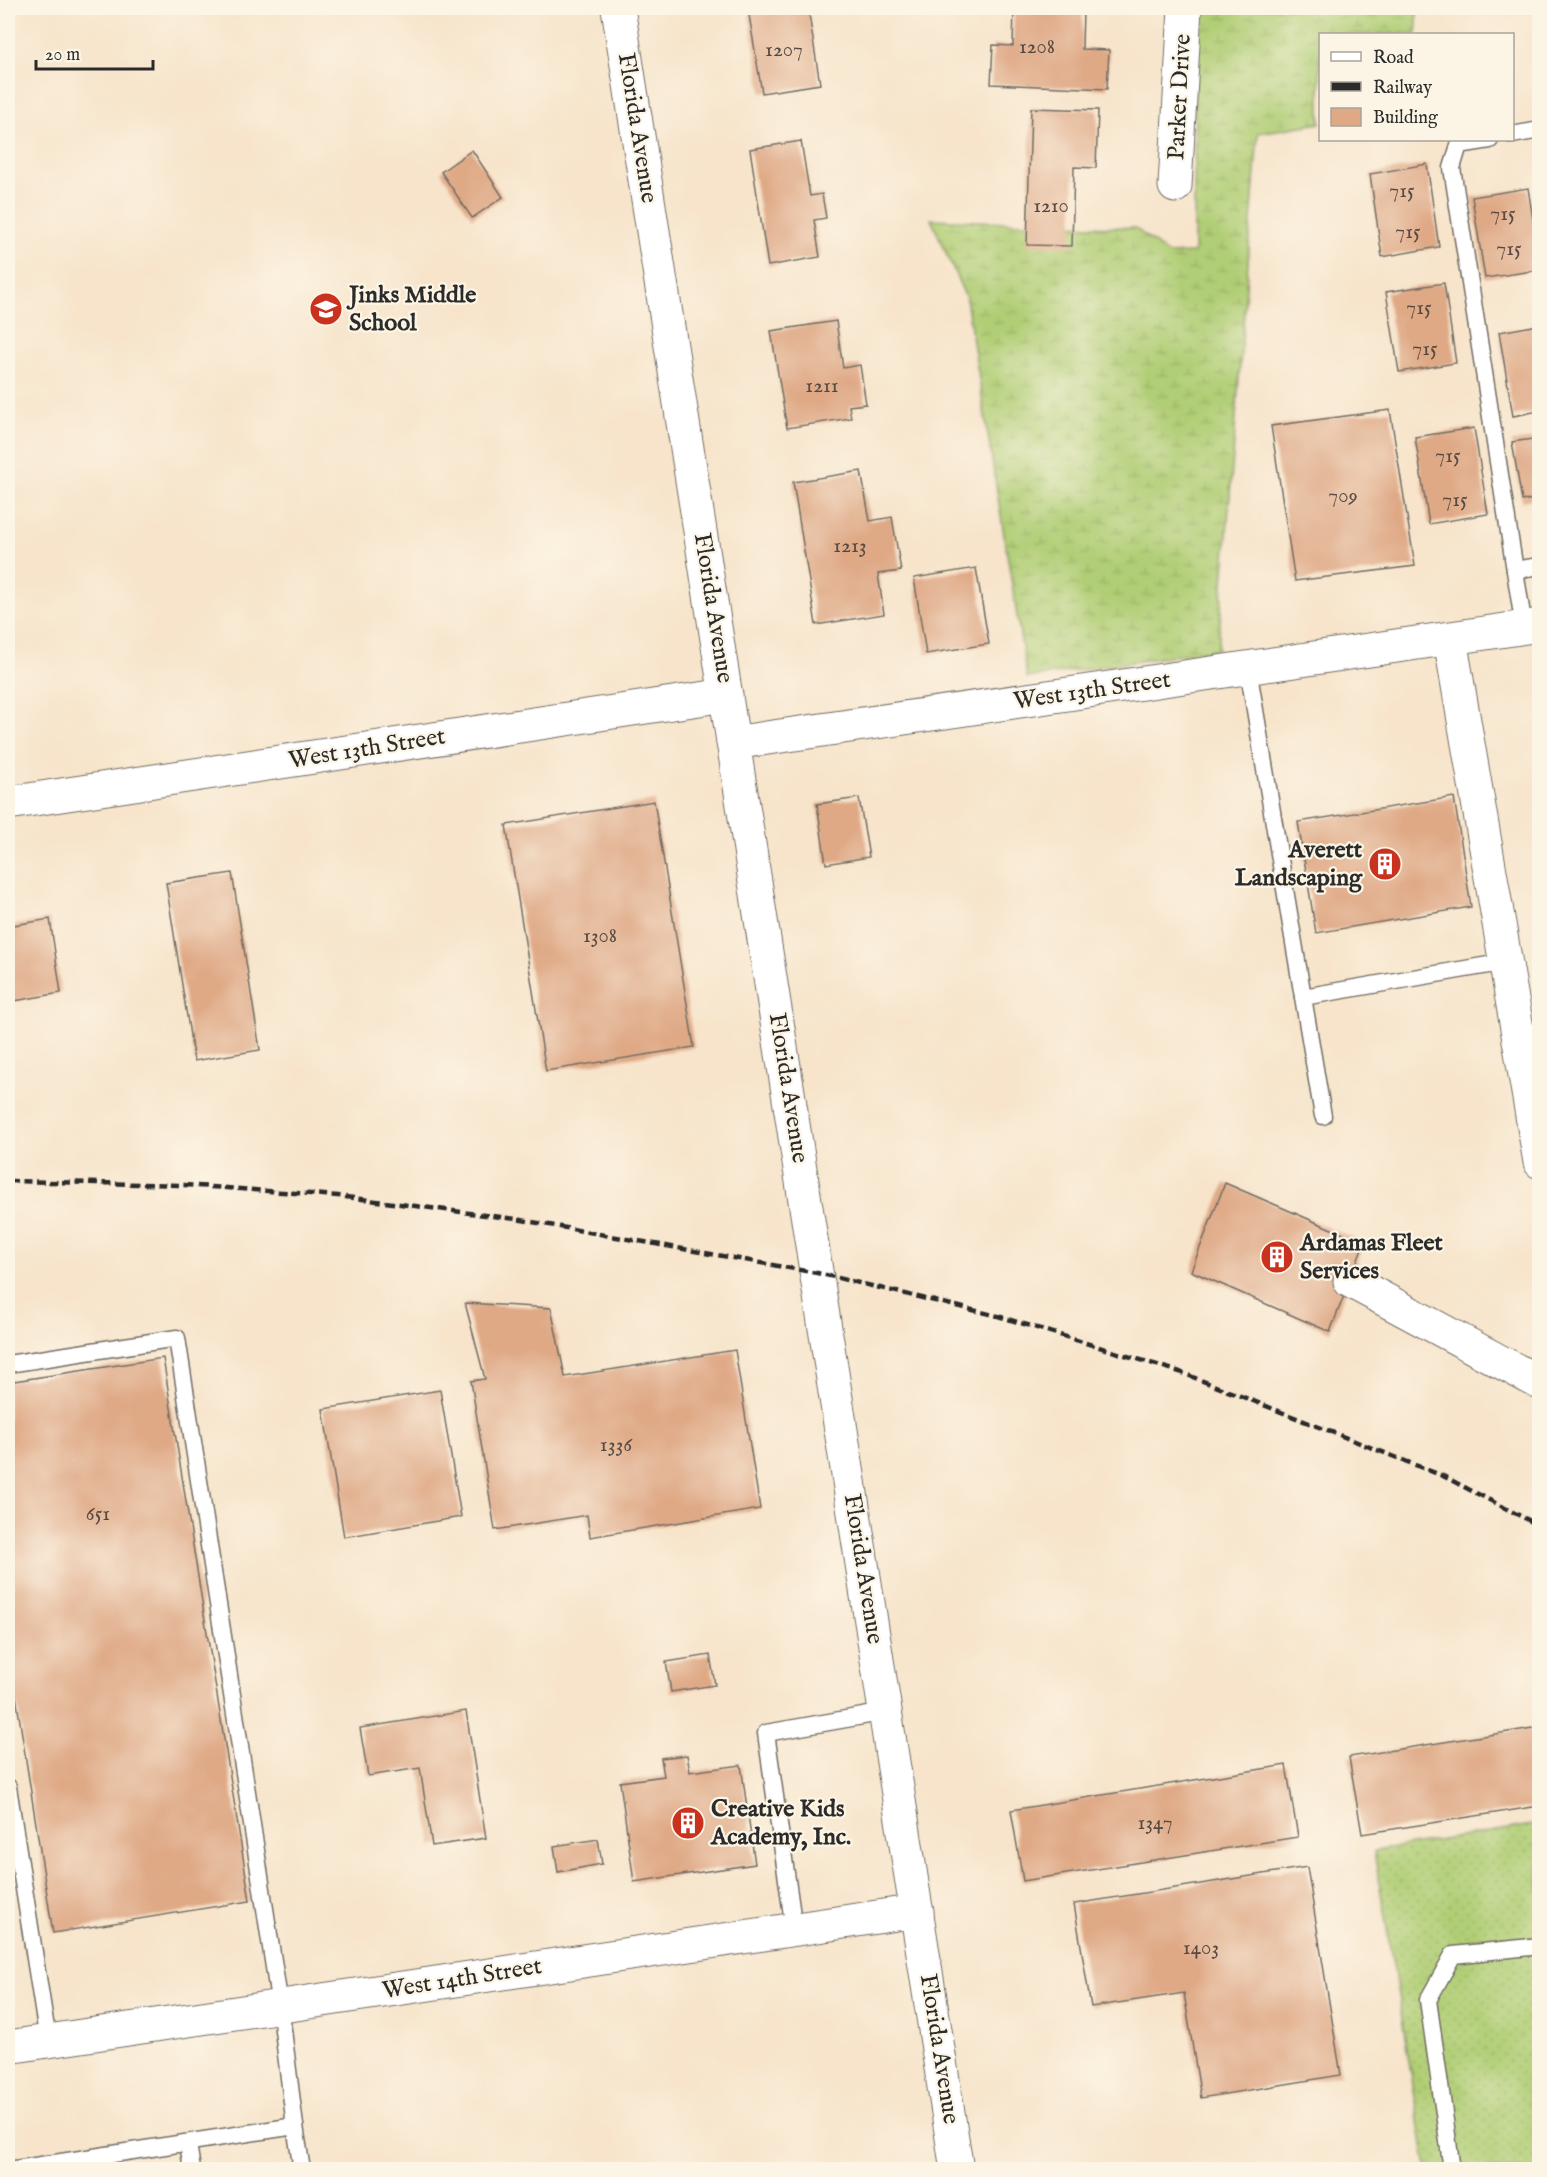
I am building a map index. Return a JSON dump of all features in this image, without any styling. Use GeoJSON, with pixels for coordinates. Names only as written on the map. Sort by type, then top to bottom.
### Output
{"type":"FeatureCollection","features":[{"type":"Feature","properties":{"kind":"street","name":"Florida Avenue"},"geometry":{"type":"LineString","coordinates":[[618,8],[957,2169]]}},
{"type":"Feature","properties":{"kind":"street","name":"Parker Drive"},"geometry":{"type":"LineString","coordinates":[[1175,186],[1185,8]]}},
{"type":"Feature","properties":{"kind":"street","name":"West 13th Street"},"geometry":{"type":"LineString","coordinates":[[733,743],[1532,626]]}},
{"type":"Feature","properties":{"kind":"street"},"geometry":{"type":"LineString","coordinates":[[1450,639],[1539,1162]]}},
{"type":"Feature","properties":{"kind":"street","name":"West 13th Street"},"geometry":{"type":"LineString","coordinates":[[8,803],[726,694]]}},
{"type":"Feature","properties":{"kind":"street"},"geometry":{"type":"LineString","coordinates":[[1350,1281],[1539,1383]]}},
{"type":"Feature","properties":{"kind":"street","name":"West 14th Street"},"geometry":{"type":"LineString","coordinates":[[8,2047],[917,1911]]}},
{"type":"Feature","properties":{"kind":"lane"},"geometry":{"type":"LineString","coordinates":[[1514,135],[1539,130]]}},
{"type":"Feature","properties":{"kind":"lane"},"geometry":{"type":"LineString","coordinates":[[1484,141],[1459,145],[1452,168],[1515,570],[1532,626]]}},
{"type":"Feature","properties":{"kind":"lane"},"geometry":{"type":"LineString","coordinates":[[1515,570],[1539,566]]}},
{"type":"Feature","properties":{"kind":"lane"},"geometry":{"type":"LineString","coordinates":[[1248,668],[1323,1116]]}},
{"type":"Feature","properties":{"kind":"lane"},"geometry":{"type":"LineString","coordinates":[[1303,997],[1506,962]]}},
{"type":"Feature","properties":{"kind":"lane"},"geometry":{"type":"LineString","coordinates":[[8,1364],[177,1338],[280,2006],[302,2169]]}},
{"type":"Feature","properties":{"kind":"lane"},"geometry":{"type":"LineString","coordinates":[[794,1929],[766,1733],[886,1712]]}},
{"type":"Feature","properties":{"kind":"lane"},"geometry":{"type":"LineString","coordinates":[[8,1787],[48,2041]]}},
{"type":"Feature","properties":{"kind":"lane"},"geometry":{"type":"LineString","coordinates":[[1452,2169],[1428,2000],[1453,1955],[1539,1946]]}},
{"type":"Feature","properties":{"kind":"lane"},"geometry":{"type":"LineString","coordinates":[[9,2169],[78,2164],[295,2126]]}},
{"type":"Feature","properties":{"kind":"lane"},"geometry":{"type":"LineString","coordinates":[[188,2143],[192,2169]]}},
{"type":"Feature","properties":{"kind":"green space"},"geometry":{"type":"Polygon","coordinates":[[[1199,8],[1417,8],[1417,33],[1319,33],[1319,123],[1258,133],[1218,649],[1027,678],[966,298],[931,219],[1135,228],[1168,254],[1194,253],[1195,50],[1199,8]]]}},
{"type":"Feature","properties":{"kind":"green space"},"geometry":{"type":"Polygon","coordinates":[[[1539,1824],[1539,2169],[1427,2169],[1374,1851],[1539,1824]]]}},
{"type":"Feature","properties":{"kind":"building"},"geometry":{"type":"Polygon","coordinates":[[[808,8],[820,84],[762,93],[749,15],[808,8]]]}},
{"type":"Feature","properties":{"kind":"building"},"geometry":{"type":"Polygon","coordinates":[[[1014,8],[1083,9],[1082,49],[1109,50],[1107,89],[991,84],[993,45],[1013,46],[1014,8]]]}},
{"type":"Feature","properties":{"kind":"building"},"geometry":{"type":"Polygon","coordinates":[[[1031,108],[1098,110],[1096,168],[1074,167],[1072,246],[1027,245],[1031,108]]]}},
{"type":"Feature","properties":{"kind":"building"},"geometry":{"type":"Polygon","coordinates":[[[801,141],[810,196],[822,194],[826,218],[814,220],[820,257],[768,266],[750,149],[801,141]]]}},
{"type":"Feature","properties":{"kind":"building"},"geometry":{"type":"Polygon","coordinates":[[[472,150],[503,197],[472,218],[441,172],[472,150]]]}},
{"type":"Feature","properties":{"kind":"building"},"geometry":{"type":"Polygon","coordinates":[[[1427,164],[1439,247],[1382,257],[1370,174],[1427,164]]]}},
{"type":"Feature","properties":{"kind":"building"},"geometry":{"type":"Polygon","coordinates":[[[1528,188],[1539,270],[1485,278],[1472,197],[1528,188]]]}},
{"type":"Feature","properties":{"kind":"building"},"geometry":{"type":"Polygon","coordinates":[[[1444,283],[1456,363],[1399,372],[1386,292],[1444,283]]]}},
{"type":"Feature","properties":{"kind":"building"},"geometry":{"type":"Polygon","coordinates":[[[836,321],[843,368],[860,365],[866,404],[849,406],[851,418],[787,428],[771,331],[836,321]]]}},
{"type":"Feature","properties":{"kind":"building"},"geometry":{"type":"Polygon","coordinates":[[[1539,325],[1539,411],[1513,416],[1499,332],[1539,325]]]}},
{"type":"Feature","properties":{"kind":"building"},"geometry":{"type":"Polygon","coordinates":[[[1390,410],[1415,566],[1295,581],[1271,426],[1390,410]]]}},
{"type":"Feature","properties":{"kind":"building"},"geometry":{"type":"Polygon","coordinates":[[[1474,428],[1488,514],[1429,524],[1415,437],[1474,428]]]}},
{"type":"Feature","properties":{"kind":"building"},"geometry":{"type":"Polygon","coordinates":[[[1539,438],[1539,498],[1522,501],[1512,442],[1539,438]]]}},
{"type":"Feature","properties":{"kind":"building"},"geometry":{"type":"Polygon","coordinates":[[[861,471],[870,521],[892,517],[901,571],[878,574],[884,614],[816,625],[793,482],[861,471]]]}},
{"type":"Feature","properties":{"kind":"building"},"geometry":{"type":"Polygon","coordinates":[[[976,568],[989,644],[926,654],[914,578],[976,568]]]}},
{"type":"Feature","properties":{"kind":"building","name":"Averett Landscaping"},"geometry":{"type":"Polygon","coordinates":[[[1454,797],[1471,907],[1316,933],[1298,822],[1454,797]]]}},
{"type":"Feature","properties":{"kind":"building"},"geometry":{"type":"Polygon","coordinates":[[[859,798],[869,857],[826,864],[817,804],[859,798]]]}},
{"type":"Feature","properties":{"kind":"building"},"geometry":{"type":"Polygon","coordinates":[[[654,801],[694,1047],[546,1071],[506,825],[654,801]]]}},
{"type":"Feature","properties":{"kind":"building"},"geometry":{"type":"Polygon","coordinates":[[[232,873],[260,1050],[194,1061],[166,883],[232,873]]]}},
{"type":"Feature","properties":{"kind":"building"},"geometry":{"type":"Polygon","coordinates":[[[50,919],[61,993],[8,1002],[8,926],[50,919]]]}},
{"type":"Feature","properties":{"kind":"building","name":"Ardamas Fleet Services"},"geometry":{"type":"Polygon","coordinates":[[[1225,1183],[1364,1243],[1330,1332],[1191,1271],[1225,1183]]]}},
{"type":"Feature","properties":{"kind":"building"},"geometry":{"type":"Polygon","coordinates":[[[465,1303],[551,1308],[565,1377],[735,1350],[760,1509],[590,1537],[587,1515],[495,1530],[471,1381],[485,1379],[465,1303]]]}},
{"type":"Feature","properties":{"kind":"building"},"geometry":{"type":"Polygon","coordinates":[[[163,1358],[250,1901],[53,1933],[8,1645],[8,1382],[163,1358]]]}},
{"type":"Feature","properties":{"kind":"building"},"geometry":{"type":"Polygon","coordinates":[[[440,1390],[461,1517],[344,1537],[323,1409],[440,1390]]]}},
{"type":"Feature","properties":{"kind":"building"},"geometry":{"type":"Polygon","coordinates":[[[710,1655],[715,1685],[671,1692],[666,1662],[710,1655]]]}},
{"type":"Feature","properties":{"kind":"building"},"geometry":{"type":"Polygon","coordinates":[[[466,1711],[486,1838],[432,1846],[420,1768],[368,1776],[360,1728],[466,1711]]]}},
{"type":"Feature","properties":{"kind":"building"},"geometry":{"type":"Polygon","coordinates":[[[1539,1727],[1539,1806],[1362,1834],[1349,1757],[1539,1727]]]}},
{"type":"Feature","properties":{"kind":"building","name":"Creative Kids Academy, Inc."},"geometry":{"type":"Polygon","coordinates":[[[687,1755],[690,1772],[741,1765],[755,1864],[634,1882],[620,1782],[664,1776],[661,1758],[687,1755]]]}},
{"type":"Feature","properties":{"kind":"building"},"geometry":{"type":"Polygon","coordinates":[[[1286,1765],[1298,1837],[1023,1881],[1011,1810],[1286,1765]]]}},
{"type":"Feature","properties":{"kind":"building"},"geometry":{"type":"Polygon","coordinates":[[[598,1839],[602,1864],[558,1872],[554,1846],[598,1839]]]}},
{"type":"Feature","properties":{"kind":"building"},"geometry":{"type":"Polygon","coordinates":[[[1307,1867],[1341,2075],[1201,2098],[1184,1993],[1091,2007],[1074,1904],[1307,1867]]]}},
{"type":"Feature","properties":{"kind":"railway"},"geometry":{"type":"LineString","coordinates":[[8,1181],[184,1185],[338,1196],[516,1219],[817,1273],[998,1316],[1180,1372],[1443,1476],[1540,1526]]}},
{"type":"Feature","properties":{"kind":"place","name":"Jinks Middle School"},"geometry":{"type":"Point","coordinates":[326,309]}},
{"type":"Feature","properties":{"kind":"place","name":"Averett Landscaping"},"geometry":{"type":"Point","coordinates":[1385,864]}},
{"type":"Feature","properties":{"kind":"place","name":"Ardamas Fleet Services"},"geometry":{"type":"Point","coordinates":[1277,1257]}},
{"type":"Feature","properties":{"kind":"place","name":"Creative Kids Academy, Inc."},"geometry":{"type":"Point","coordinates":[688,1823]}}]}
